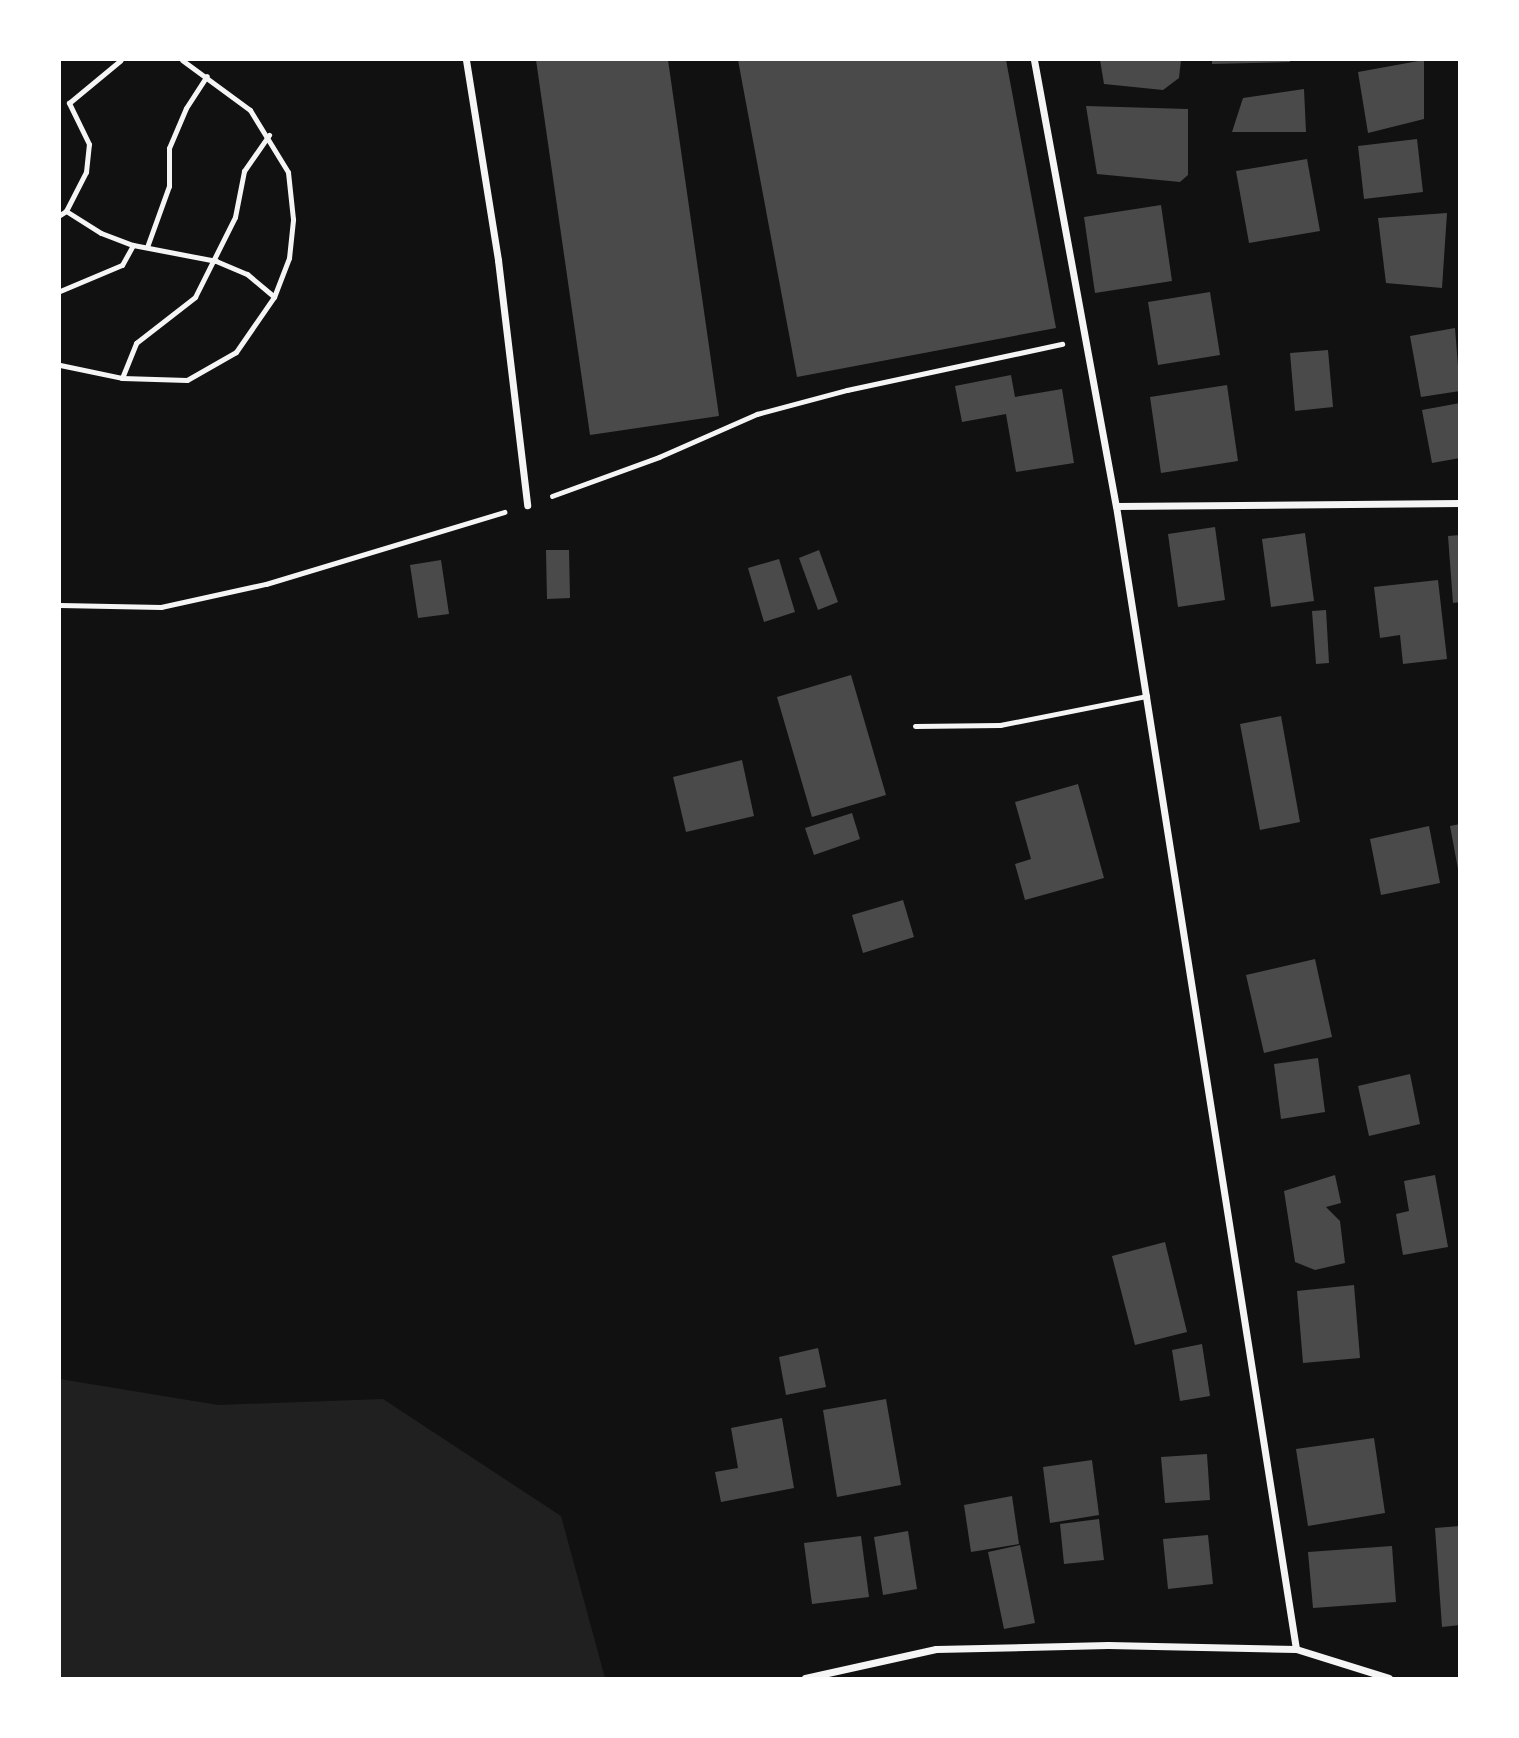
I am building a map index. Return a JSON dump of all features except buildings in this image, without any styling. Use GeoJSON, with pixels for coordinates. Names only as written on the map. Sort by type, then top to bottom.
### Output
{"type":"FeatureCollection","features":[{"type":"Feature","properties":{"kind":"street"},"geometry":{"type":"LineString","coordinates":[[466,60],[499,272],[527,506]]}},
{"type":"Feature","properties":{"kind":"street"},"geometry":{"type":"LineString","coordinates":[[1034,60],[1116,506],[1296,1649]]}},
{"type":"Feature","properties":{"kind":"street"},"geometry":{"type":"LineString","coordinates":[[1116,506],[1460,503]]}},
{"type":"Feature","properties":{"kind":"street"},"geometry":{"type":"LineString","coordinates":[[805,1678],[936,1649],[1108,1645],[1296,1649],[1389,1678]]}},
{"type":"Feature","properties":{"kind":"lane"},"geometry":{"type":"LineString","coordinates":[[60,215],[66,211],[86,172],[89,144],[69,103],[121,60]]}},
{"type":"Feature","properties":{"kind":"lane"},"geometry":{"type":"LineString","coordinates":[[60,365],[122,378],[187,380],[236,352],[274,297],[289,258],[293,219],[288,172],[269,135],[250,110],[207,76],[181,60]]}},
{"type":"Feature","properties":{"kind":"lane"},"geometry":{"type":"LineString","coordinates":[[147,247],[169,186],[169,148],[186,108],[207,76]]}},
{"type":"Feature","properties":{"kind":"lane"},"geometry":{"type":"LineString","coordinates":[[122,378],[136,343],[195,297],[216,261],[235,217],[244,171],[269,135]]}},
{"type":"Feature","properties":{"kind":"lane"},"geometry":{"type":"LineString","coordinates":[[66,211],[101,233],[133,245],[216,261],[247,274],[274,297]]}},
{"type":"Feature","properties":{"kind":"lane"},"geometry":{"type":"LineString","coordinates":[[60,291],[121,265],[133,245]]}},
{"type":"Feature","properties":{"kind":"lane"},"geometry":{"type":"LineString","coordinates":[[915,726],[1000,725],[1147,696]]}},
{"type":"Feature","properties":{"kind":"path"},"geometry":{"type":"LineString","coordinates":[[60,605],[161,607],[266,584],[527,506],[659,457],[757,414],[846,390],[1086,340]]}},
{"type":"Feature","properties":{"kind":"shaded area"},"geometry":{"type":"Polygon","coordinates":[[[60,1379],[218,1405],[383,1399],[561,1516],[605,1678],[60,1678],[60,1379]]]}}]}
